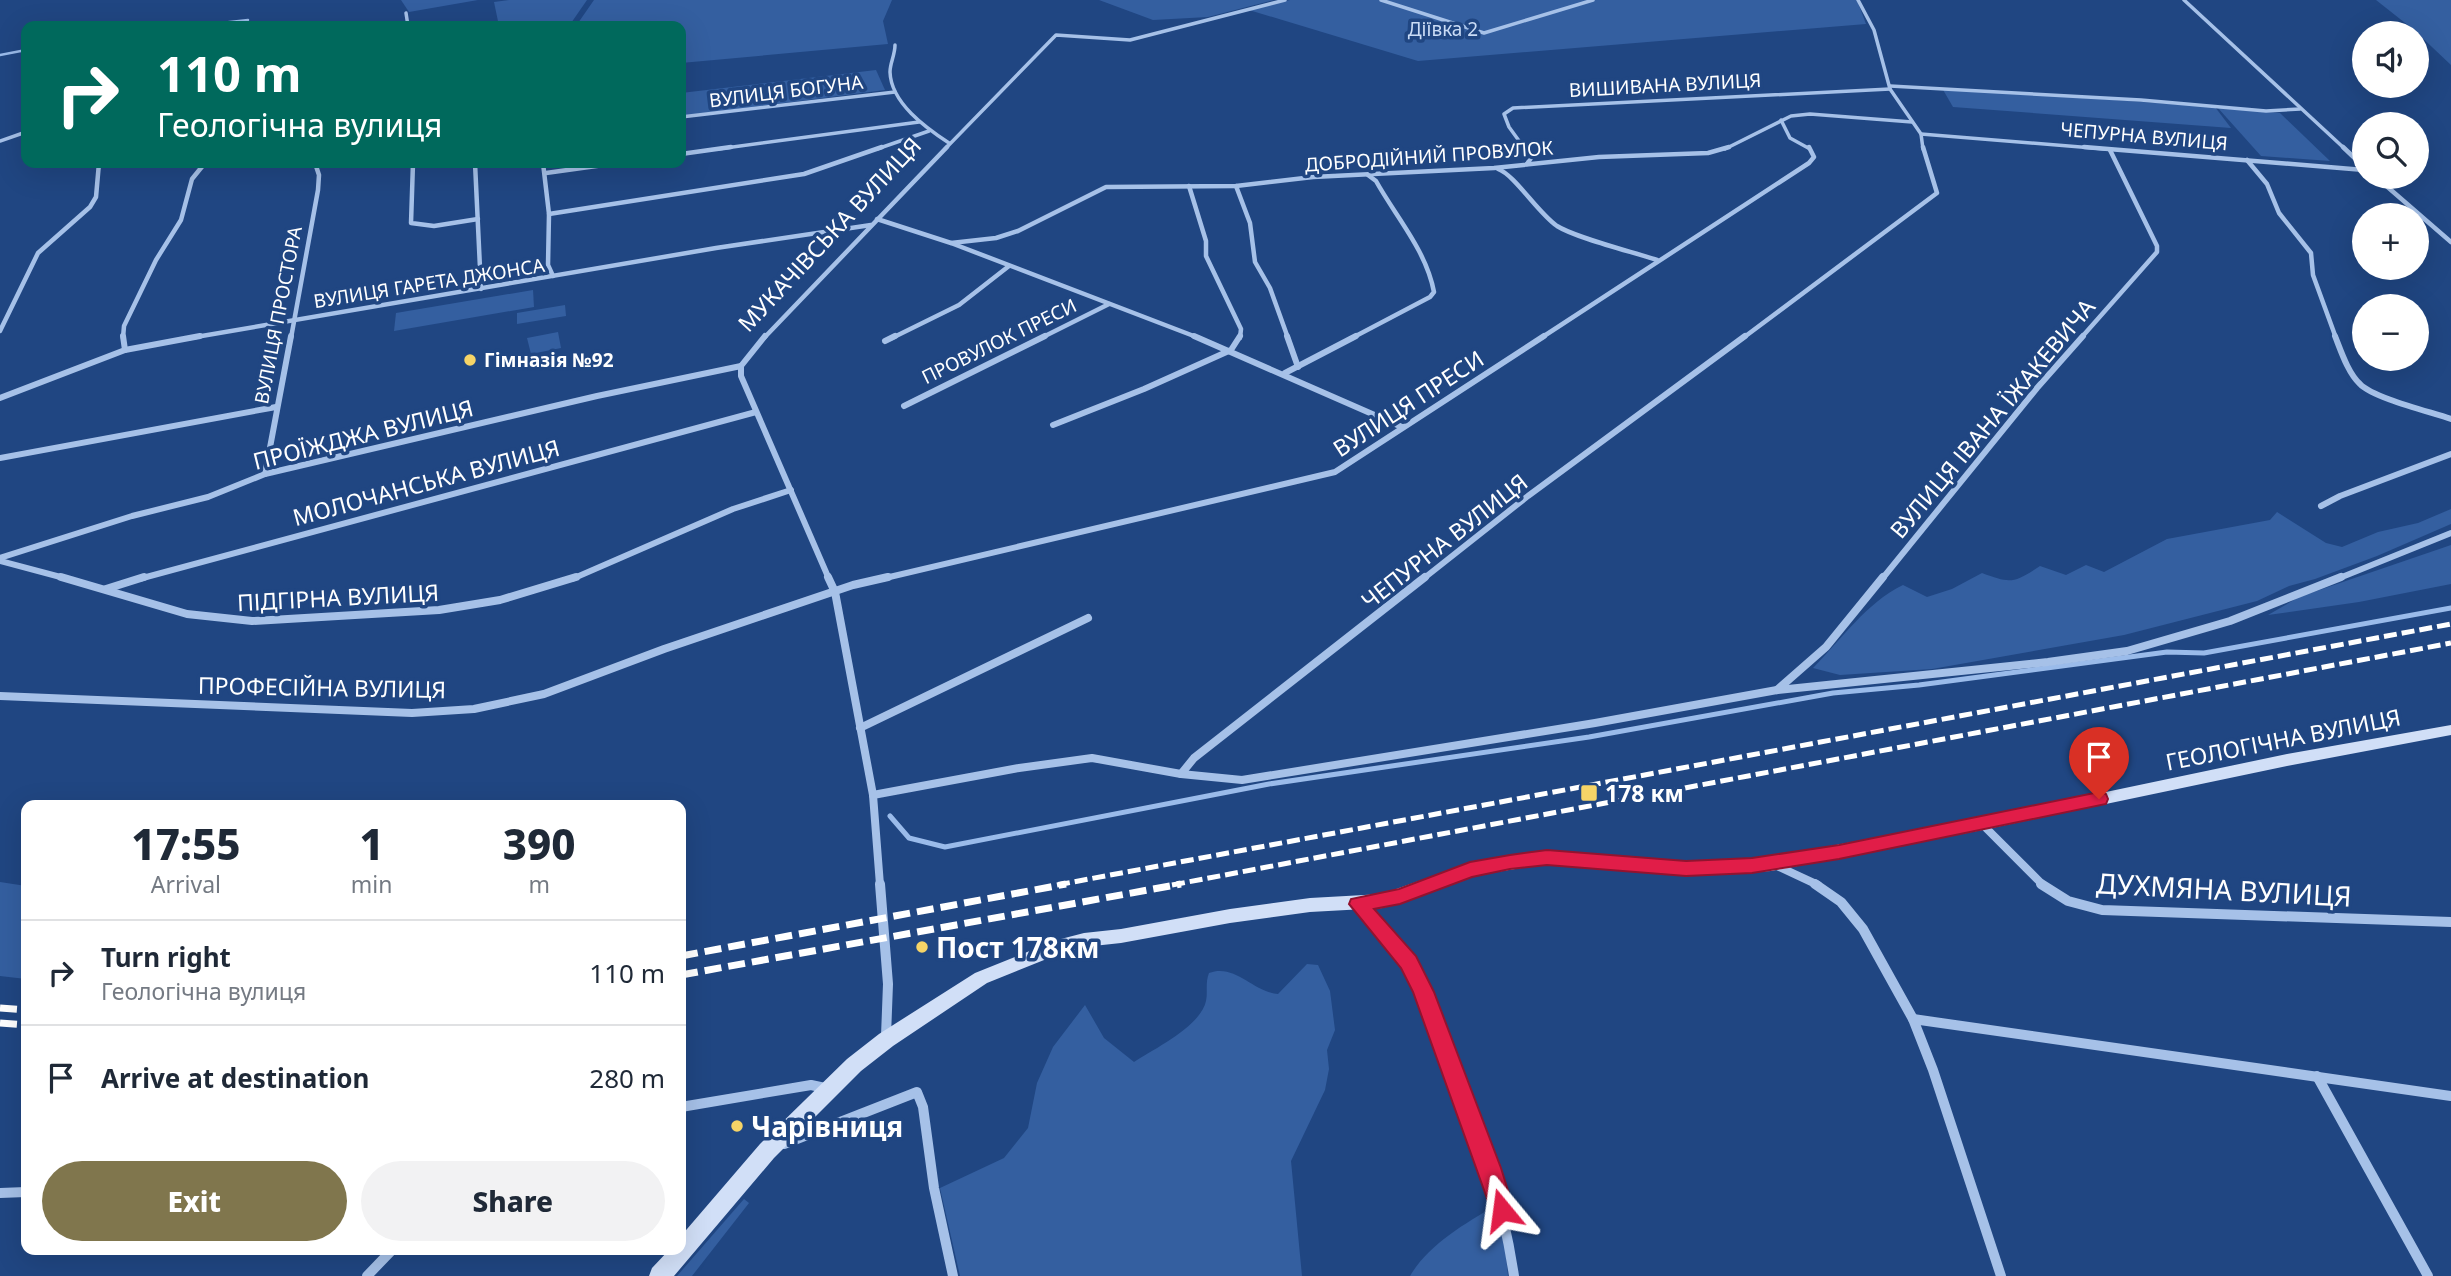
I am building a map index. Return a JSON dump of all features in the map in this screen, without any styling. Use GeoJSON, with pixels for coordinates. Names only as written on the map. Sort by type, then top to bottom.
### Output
{"type":"FeatureCollection","features":[{"type":"Feature","properties":{"kind":"street","name":"МУКАЧІВСЬКА ВУЛИЦЯ"},"geometry":{"type":"LineString","coordinates":[[886,1040],[888,984],[873,795],[835,592],[741,376],[741,366],[779,319],[1056,36],[1130,40],[1285,0]]}},
{"type":"Feature","properties":{"kind":"street"},"geometry":{"type":"LineString","coordinates":[[1381,0],[1484,33],[1593,0]]}},
{"type":"Feature","properties":{"kind":"street","name":"ЧЕПУРНА ВУЛИЦЯ"},"geometry":{"type":"LineString","coordinates":[[1181,774],[1194,758],[1528,496],[1937,193],[1921,134],[1890,88],[1874,30],[1858,0]]}},
{"type":"Feature","properties":{"kind":"street"},"geometry":{"type":"LineString","coordinates":[[2184,0],[2352,157]]}},
{"type":"Feature","properties":{"kind":"street"},"geometry":{"type":"LineString","coordinates":[[406,13],[407,21]]}},
{"type":"Feature","properties":{"kind":"street"},"geometry":{"type":"LineString","coordinates":[[895,45],[896,53],[890,69],[895,92],[919,122],[949,144]]}},
{"type":"Feature","properties":{"kind":"street","name":"ВИШИВАНА ВУЛИЦЯ"},"geometry":{"type":"LineString","coordinates":[[1527,164],[1531,158],[1509,127],[1504,114],[1513,108],[1890,88],[2141,100],[2266,111],[2300,109]]}},
{"type":"Feature","properties":{"kind":"street","name":"ВУЛИЦЯ БОГУНА"},"geometry":{"type":"LineString","coordinates":[[686,116],[895,92]]}},
{"type":"Feature","properties":{"kind":"street","name":"ДОБРОДІЙНИЙ ПРОВУЛОК"},"geometry":{"type":"LineString","coordinates":[[951,243],[996,238],[1018,231],[1106,187],[1236,186],[1313,177],[1494,168],[1599,157],[1719,152],[1781,120],[1810,114],[1912,122]]}},
{"type":"Feature","properties":{"kind":"street","name":"ВУЛИЦЯ ПРЕСИ"},"geometry":{"type":"LineString","coordinates":[[835,592],[915,569],[1306,481],[1335,472],[1809,163],[1814,156],[1812,149],[1790,138],[1781,120]]}},
{"type":"Feature","properties":{"kind":"street"},"geometry":{"type":"LineString","coordinates":[[686,153],[919,122]]}},
{"type":"Feature","properties":{"kind":"street"},"geometry":{"type":"LineString","coordinates":[[549,214],[804,174],[929,131]]}},
{"type":"Feature","properties":{"kind":"street"},"geometry":{"type":"LineString","coordinates":[[0,141],[21,134]]}},
{"type":"Feature","properties":{"kind":"street","name":"ЧЕПУРНА ВУЛИЦЯ"},"geometry":{"type":"LineString","coordinates":[[1921,134],[2352,167]]}},
{"type":"Feature","properties":{"kind":"street","name":"ВУЛИЦЯ ІВАНА ЇЖАКЕВИЧА"},"geometry":{"type":"LineString","coordinates":[[1777,690],[1826,647],[2037,387],[2157,252],[2157,246],[2110,150]]}},
{"type":"Feature","properties":{"kind":"street"},"geometry":{"type":"LineString","coordinates":[[2247,160],[2267,184],[2279,213],[2311,253],[2313,275],[2342,355],[2360,384],[2386,397],[2451,419]]}},
{"type":"Feature","properties":{"kind":"street"},"geometry":{"type":"LineString","coordinates":[[0,331],[38,253],[90,207],[96,197],[99,168]]}},
{"type":"Feature","properties":{"kind":"street"},"geometry":{"type":"LineString","coordinates":[[125,351],[122,343],[124,326],[156,260],[181,220],[192,179],[201,168]]}},
{"type":"Feature","properties":{"kind":"street","name":"ВУЛИЦЯ ПРОСТОРА"},"geometry":{"type":"LineString","coordinates":[[265,474],[276,407],[296,319],[318,177],[316,168]]}},
{"type":"Feature","properties":{"kind":"street"},"geometry":{"type":"LineString","coordinates":[[413,168],[411,223],[416,226],[430,226],[478,219]]}},
{"type":"Feature","properties":{"kind":"street"},"geometry":{"type":"LineString","coordinates":[[475,168],[481,289]]}},
{"type":"Feature","properties":{"kind":"street"},"geometry":{"type":"LineString","coordinates":[[544,168],[549,214],[548,265],[553,276]]}},
{"type":"Feature","properties":{"kind":"street"},"geometry":{"type":"LineString","coordinates":[[546,173],[582,168]]}},
{"type":"Feature","properties":{"kind":"street"},"geometry":{"type":"LineString","coordinates":[[1494,168],[1506,172],[1537,210],[1560,228],[1657,260]]}},
{"type":"Feature","properties":{"kind":"street"},"geometry":{"type":"LineString","coordinates":[[1285,373],[1430,298],[1434,292],[1427,270],[1410,236],[1376,181],[1368,175]]}},
{"type":"Feature","properties":{"kind":"street"},"geometry":{"type":"LineString","coordinates":[[1053,425],[1144,389],[1231,350],[1240,340],[1241,329],[1206,256],[1206,241],[1189,186]]}},
{"type":"Feature","properties":{"kind":"street"},"geometry":{"type":"LineString","coordinates":[[1236,186],[1250,223],[1255,262],[1270,288],[1298,367]]}},
{"type":"Feature","properties":{"kind":"street"},"geometry":{"type":"LineString","coordinates":[[2390,189],[2451,242]]}},
{"type":"Feature","properties":{"kind":"street","name":"ПРОВУЛОК ПРЕСИ"},"geometry":{"type":"LineString","coordinates":[[877,219],[951,243],[1231,350],[1402,428]]}},
{"type":"Feature","properties":{"kind":"street","name":"ВУЛИЦЯ ГАРЕТА ДЖОНСА"},"geometry":{"type":"LineString","coordinates":[[0,398],[125,351],[296,319],[839,228],[871,225]]}},
{"type":"Feature","properties":{"kind":"street"},"geometry":{"type":"LineString","coordinates":[[885,341],[959,305],[1009,266]]}},
{"type":"Feature","properties":{"kind":"street","name":"ПРОВУЛОК ПРЕСИ"},"geometry":{"type":"LineString","coordinates":[[904,406],[1109,304]]}},
{"type":"Feature","properties":{"kind":"street","name":"ПРОЇЖДЖА ВУЛИЦЯ"},"geometry":{"type":"LineString","coordinates":[[0,559],[132,516],[208,497],[265,474],[597,396],[741,366]]}},
{"type":"Feature","properties":{"kind":"street"},"geometry":{"type":"LineString","coordinates":[[0,458],[276,407]]}},
{"type":"Feature","properties":{"kind":"street","name":"МОЛОЧАНСЬКА ВУЛИЦЯ"},"geometry":{"type":"LineString","coordinates":[[106,589],[162,571],[756,412]]}},
{"type":"Feature","properties":{"kind":"street"},"geometry":{"type":"LineString","coordinates":[[2321,506],[2340,496],[2451,454]]}},
{"type":"Feature","properties":{"kind":"street","name":"ПІДГІРНА ВУЛИЦЯ"},"geometry":{"type":"LineString","coordinates":[[0,559],[175,612],[216,620],[304,620],[407,615],[446,611],[557,584],[619,561],[761,499],[791,490]]}},
{"type":"Feature","properties":{"kind":"street"},"geometry":{"type":"LineString","coordinates":[[873,795],[1019,768],[1092,758],[1181,774],[1242,780],[1595,723],[1777,690],[2048,662],[2127,651],[2230,621],[2451,533]]}},
{"type":"Feature","properties":{"kind":"street","name":"ПРОФЕСІЙНА ВУЛИЦЯ"},"geometry":{"type":"LineString","coordinates":[[0,696],[412,713],[474,709],[544,694],[664,649],[835,592]]}},
{"type":"Feature","properties":{"kind":"street"},"geometry":{"type":"LineString","coordinates":[[860,728],[1088,618]]}},
{"type":"Feature","properties":{"kind":"street","name":"ГЕОЛОГІЧНА ВУЛИЦЯ"},"geometry":{"type":"LineString","coordinates":[[886,1040],[970,985],[1016,962],[1084,940],[1310,905],[1358,904],[1400,896],[1470,870],[1547,858],[1686,869],[1771,864],[1982,824],[2287,760],[2451,730]]}},
{"type":"Feature","properties":{"kind":"street","name":"ДУХМЯНА ВУЛИЦЯ"},"geometry":{"type":"LineString","coordinates":[[1982,824],[2044,887],[2068,901],[2102,910],[2451,922]]}},
{"type":"Feature","properties":{"kind":"street"},"geometry":{"type":"LineString","coordinates":[[1771,864],[1810,880],[1841,902],[1863,929],[1913,1019],[1933,1070],[2001,1276]]}},
{"type":"Feature","properties":{"kind":"street"},"geometry":{"type":"LineString","coordinates":[[1358,904],[1409,962],[1423,992],[1498,1191],[1511,1247],[1514,1276]]}},
{"type":"Feature","properties":{"kind":"street"},"geometry":{"type":"LineString","coordinates":[[1913,1019],[2451,1096]]}},
{"type":"Feature","properties":{"kind":"street"},"geometry":{"type":"LineString","coordinates":[[686,1246],[767,1151],[829,1088],[886,1040]]}},
{"type":"Feature","properties":{"kind":"street"},"geometry":{"type":"LineString","coordinates":[[2317,1076],[2428,1276]]}},
{"type":"Feature","properties":{"kind":"street"},"geometry":{"type":"LineString","coordinates":[[686,1106],[811,1085],[829,1088]]}},
{"type":"Feature","properties":{"kind":"street"},"geometry":{"type":"LineString","coordinates":[[767,1151],[886,1101],[917,1092],[923,1107],[934,1188],[953,1276]]}},
{"type":"Feature","properties":{"kind":"street"},"geometry":{"type":"LineString","coordinates":[[0,1193],[21,1192]]}},
{"type":"Feature","properties":{"kind":"street"},"geometry":{"type":"LineString","coordinates":[[367,1276],[387,1255]]}},
{"type":"Feature","properties":{"kind":"street"},"geometry":{"type":"LineString","coordinates":[[660,1276],[678,1255]]}},
{"type":"Feature","properties":{"kind":"green space"},"geometry":{"type":"Polygon","coordinates":[[[401,0],[478,0],[409,12],[401,0]]]}},
{"type":"Feature","properties":{"kind":"green space"},"geometry":{"type":"Polygon","coordinates":[[[587,0],[572,21],[498,21],[494,2],[587,0]]]}},
{"type":"Feature","properties":{"kind":"green space"},"geometry":{"type":"Polygon","coordinates":[[[594,0],[892,0],[883,21],[888,44],[686,63],[686,21],[579,21],[594,0]]]}},
{"type":"Feature","properties":{"kind":"green space"},"geometry":{"type":"Polygon","coordinates":[[[1099,0],[1274,0],[1208,17],[1153,20],[1099,0]]]}},
{"type":"Feature","properties":{"kind":"green space","name":"Діївка 2"},"geometry":{"type":"Polygon","coordinates":[[[1290,0],[1857,0],[1866,24],[1418,61],[1249,10],[1290,0]]]}},
{"type":"Feature","properties":{"kind":"green space"},"geometry":{"type":"Polygon","coordinates":[[[2376,0],[2451,0],[2451,65],[2429,44],[2429,21],[2403,21],[2376,0]]]}},
{"type":"Feature","properties":{"kind":"green space"},"geometry":{"type":"Polygon","coordinates":[[[876,70],[885,90],[686,115],[686,92],[876,70]]]}},
{"type":"Feature","properties":{"kind":"green space"},"geometry":{"type":"Polygon","coordinates":[[[1942,88],[2215,107],[2231,128],[1953,107],[1942,88]]]}},
{"type":"Feature","properties":{"kind":"green space"},"geometry":{"type":"Polygon","coordinates":[[[2218,108],[2280,113],[2330,161],[2261,156],[2218,108]]]}},
{"type":"Feature","properties":{"kind":"green space"},"geometry":{"type":"Polygon","coordinates":[[[533,290],[534,307],[394,331],[396,313],[533,290]]]}},
{"type":"Feature","properties":{"kind":"green space"},"geometry":{"type":"Polygon","coordinates":[[[565,305],[566,316],[517,324],[517,313],[565,305]]]}},
{"type":"Feature","properties":{"kind":"green space"},"geometry":{"type":"Polygon","coordinates":[[[558,332],[561,348],[531,354],[527,338],[558,332]]]}},
{"type":"Feature","properties":{"kind":"green space"},"geometry":{"type":"Polygon","coordinates":[[[2451,509],[2451,524],[2377,556],[2289,586],[2257,601],[2124,635],[1932,669],[1840,675],[1813,668],[1877,601],[1903,585],[1927,597],[1952,589],[1982,573],[2012,580],[2040,566],[2066,575],[2086,565],[2104,572],[2167,539],[2270,520],[2277,512],[2326,543],[2342,547],[2378,532],[2418,523],[2451,509]]]}},
{"type":"Feature","properties":{"kind":"green space"},"geometry":{"type":"Polygon","coordinates":[[[2451,545],[2451,584],[2359,602],[2268,615],[2299,597],[2451,545]]]}},
{"type":"Feature","properties":{"kind":"green space"},"geometry":{"type":"Polygon","coordinates":[[[0,882],[21,885],[21,978],[0,976],[0,882]]]}},
{"type":"Feature","properties":{"kind":"green space"},"geometry":{"type":"Polygon","coordinates":[[[1307,964],[1318,965],[1330,991],[1335,1030],[1327,1050],[1329,1069],[1325,1090],[1291,1161],[1302,1276],[960,1276],[940,1188],[1004,1158],[1028,1128],[1037,1083],[1053,1047],[1085,1005],[1104,1038],[1134,1062],[1176,1036],[1195,1019],[1206,1001],[1209,973],[1227,972],[1278,994],[1307,964]]]}},
{"type":"Feature","properties":{"kind":"green space"},"geometry":{"type":"Polygon","coordinates":[[[744,1199],[749,1203],[692,1276],[677,1276],[744,1199]]]}},
{"type":"Feature","properties":{"kind":"green space"},"geometry":{"type":"Polygon","coordinates":[[[1495,1206],[1505,1246],[1508,1276],[1410,1276],[1437,1245],[1495,1206]]]}},
{"type":"Feature","properties":{"kind":"waterway"},"geometry":{"type":"LineString","coordinates":[[239,21],[248,20]]}},
{"type":"Feature","properties":{"kind":"waterway"},"geometry":{"type":"LineString","coordinates":[[0,55],[21,51]]}},
{"type":"Feature","properties":{"kind":"waterway"},"geometry":{"type":"LineString","coordinates":[[890,816],[909,838],[945,847],[1269,784],[1589,737],[1833,693],[1919,685],[2167,652],[2204,653],[2451,608]]}},
{"type":"Feature","properties":{"kind":"railway"},"geometry":{"type":"LineString","coordinates":[[1057,885],[2451,624]]}},
{"type":"Feature","properties":{"kind":"railway"},"geometry":{"type":"LineString","coordinates":[[1172,885],[2451,643]]}},
{"type":"Feature","properties":{"kind":"railway"},"geometry":{"type":"LineString","coordinates":[[686,955],[1066,884]]}},
{"type":"Feature","properties":{"kind":"railway"},"geometry":{"type":"LineString","coordinates":[[686,974],[1181,884]]}},
{"type":"Feature","properties":{"kind":"railway"},"geometry":{"type":"LineString","coordinates":[[0,1008],[21,1010]]}},
{"type":"Feature","properties":{"kind":"railway"},"geometry":{"type":"LineString","coordinates":[[0,1023],[21,1025]]}},
{"type":"Feature","properties":{"kind":"place","name":"Гімназія №92"},"geometry":{"type":"Point","coordinates":[470,360]}},
{"type":"Feature","properties":{"kind":"place","name":"178 км"},"geometry":{"type":"Point","coordinates":[1589,793]}},
{"type":"Feature","properties":{"kind":"place","name":"Пост 178км"},"geometry":{"type":"Point","coordinates":[922,947]}},
{"type":"Feature","properties":{"kind":"place","name":"Чарівниця"},"geometry":{"type":"Point","coordinates":[737,1126]}},
{"type":"Feature","properties":{"kind":"route"},"geometry":{"type":"LineString","coordinates":[[1502,1210],[1498,1191],[1448,1053],[1409,962],[1358,904],[1383,901],[1447,876],[1510,862],[1547,858],[1686,869],[1771,864],[2099,799]]}}]}
